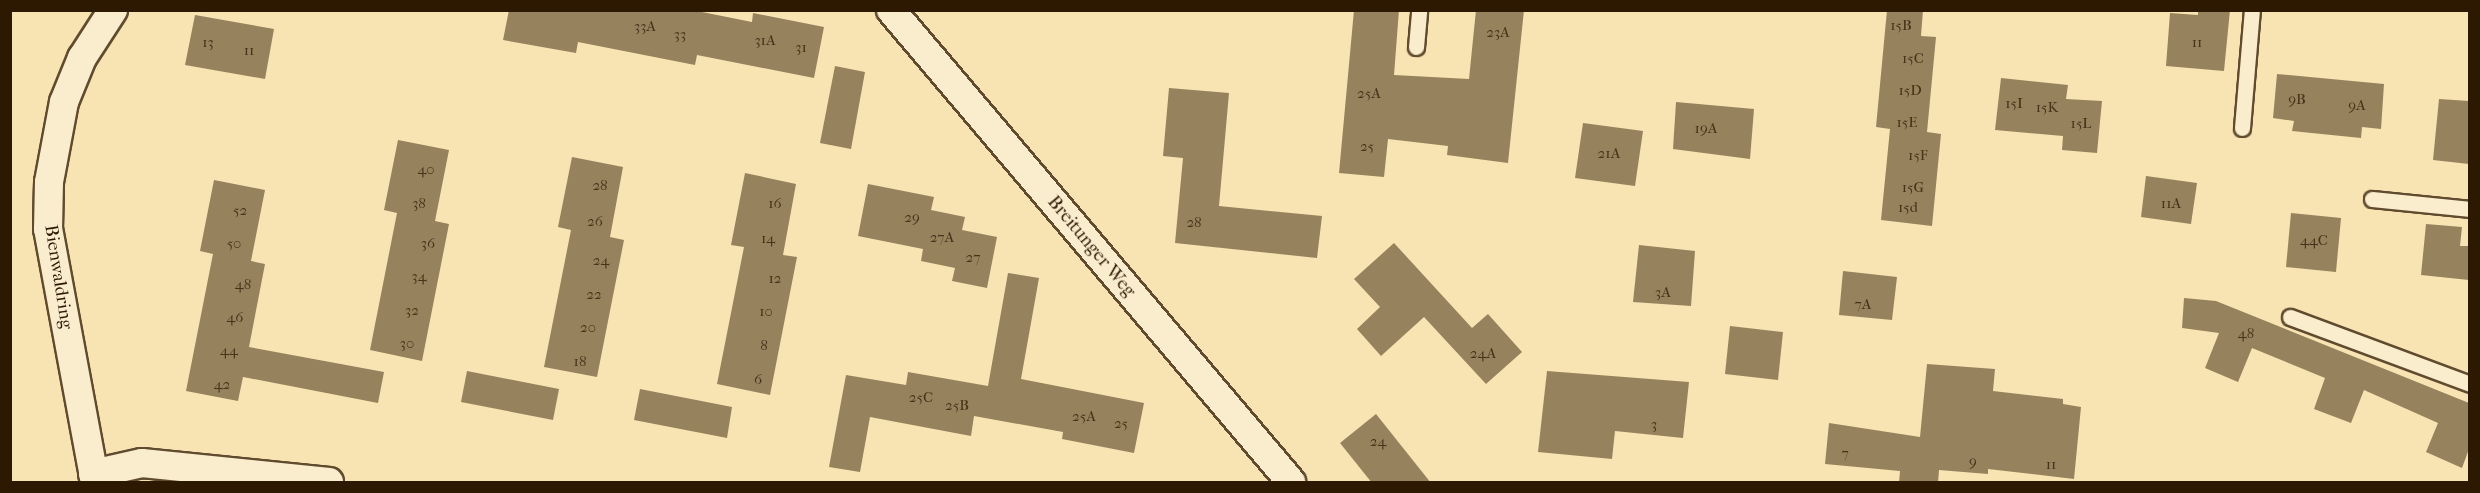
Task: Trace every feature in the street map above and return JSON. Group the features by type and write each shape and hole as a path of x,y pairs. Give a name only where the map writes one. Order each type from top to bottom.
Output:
{"street":[{"name":"Bienwaldring","path":"94,478 48,229 49,182 64,102 82,58 113,10"},
{"name":"Breitunger Weg","path":"891,10 1289,482"},
{"path":"94,478 142,463 329,483"}],"lane":[{"path":"1416,47 1419,10"},
{"path":"2242,128 2252,10"},
{"path":"2372,199 2469,208"},
{"path":"2290,317 2469,384"}],"building":[{"path":"509,10 692,10 752,22 753,13 824,27 814,78 697,55 695,65 578,42 576,53 503,40"},
{"path":"1354,10 1399,10 1394,75 1469,79 1476,10 1524,10 1508,163 1447,155 1448,146 1388,139 1384,177 1339,173"},
{"path":"1887,10 1923,10 1921,36 1936,37 1927,132 1941,134 1932,226 1881,220 1890,129 1876,127"},
{"path":"2198,10 2230,10 2224,71 2166,66 2170,13 2198,15"},
{"path":"195,15 274,29 265,79 185,65"},
{"path":"835,66 865,72 851,149 820,143"},
{"path":"2277,74 2384,84 2381,129 2362,127 2361,138 2292,131 2294,121 2273,118"},
{"path":"2001,78 2068,85 2066,99 2102,101 2097,153 2062,150 2063,136 1995,130"},
{"path":"1169,88 1229,93 1219,206 1322,216 1317,258 1175,243 1183,158 1163,156"},
{"path":"2439,99 2469,101 2469,164 2433,160"},
{"path":"1676,102 1754,109 1750,159 1673,149"},
{"path":"1583,123 1643,131 1635,186 1575,178"},
{"path":"398,140 449,150 435,221 449,224 422,361 370,350 397,213 384,210"},
{"path":"572,157 623,167 610,237 624,240 597,377 544,367 571,230 558,227"},
{"path":"745,173 796,184 783,255 797,257 770,395 717,384 744,247 731,245"},
{"path":"2146,176 2197,183 2191,224 2141,217"},
{"path":"214,180 265,190 251,261 265,264 249,347 384,372 378,403 243,377 238,401 186,391 213,254 200,251"},
{"path":"868,184 934,197 931,210 965,217 962,230 997,237 987,288 952,281 955,268 921,261 923,249 858,236"},
{"path":"2291,213 2341,218 2336,272 2286,267"},
{"path":"2426,224 2462,227 2460,246 2469,246 2469,280 2421,275"},
{"path":"1394,243 1472,328 1488,314 1522,352 1486,384 1424,317 1381,356 1357,329 1380,307 1354,279"},
{"path":"1639,245 1695,251 1691,306 1633,302"},
{"path":"1843,271 1897,277 1892,320 1839,315"},
{"path":"1008,273 1039,278 1021,379 1144,403 1134,453 1062,439 1063,432 974,416 971,436 870,417 860,472 829,467 846,375 906,385 908,372 988,386"},
{"path":"2184,298 2216,301 2469,403 2469,449 2462,468 2426,452 2438,423 2364,390 2351,423 2314,409 2325,378 2252,348 2238,382 2205,368 2219,333 2182,328"},
{"path":"1730,326 1783,332 1778,380 1725,374"},
{"path":"1927,364 1995,369 1993,391 2063,399 2063,404 2081,407 2074,479 1988,469 1988,474 1939,470 1938,483 1899,483 1900,471 1825,464 1829,423 1920,437"},
{"path":"467,371 559,389 553,420 461,402"},
{"path":"1547,371 1689,382 1683,438 1615,431 1612,459 1538,452"},
{"path":"640,389 732,407 727,438 634,420"},
{"path":"1376,414 1431,483 1372,483 1340,443"}]}
